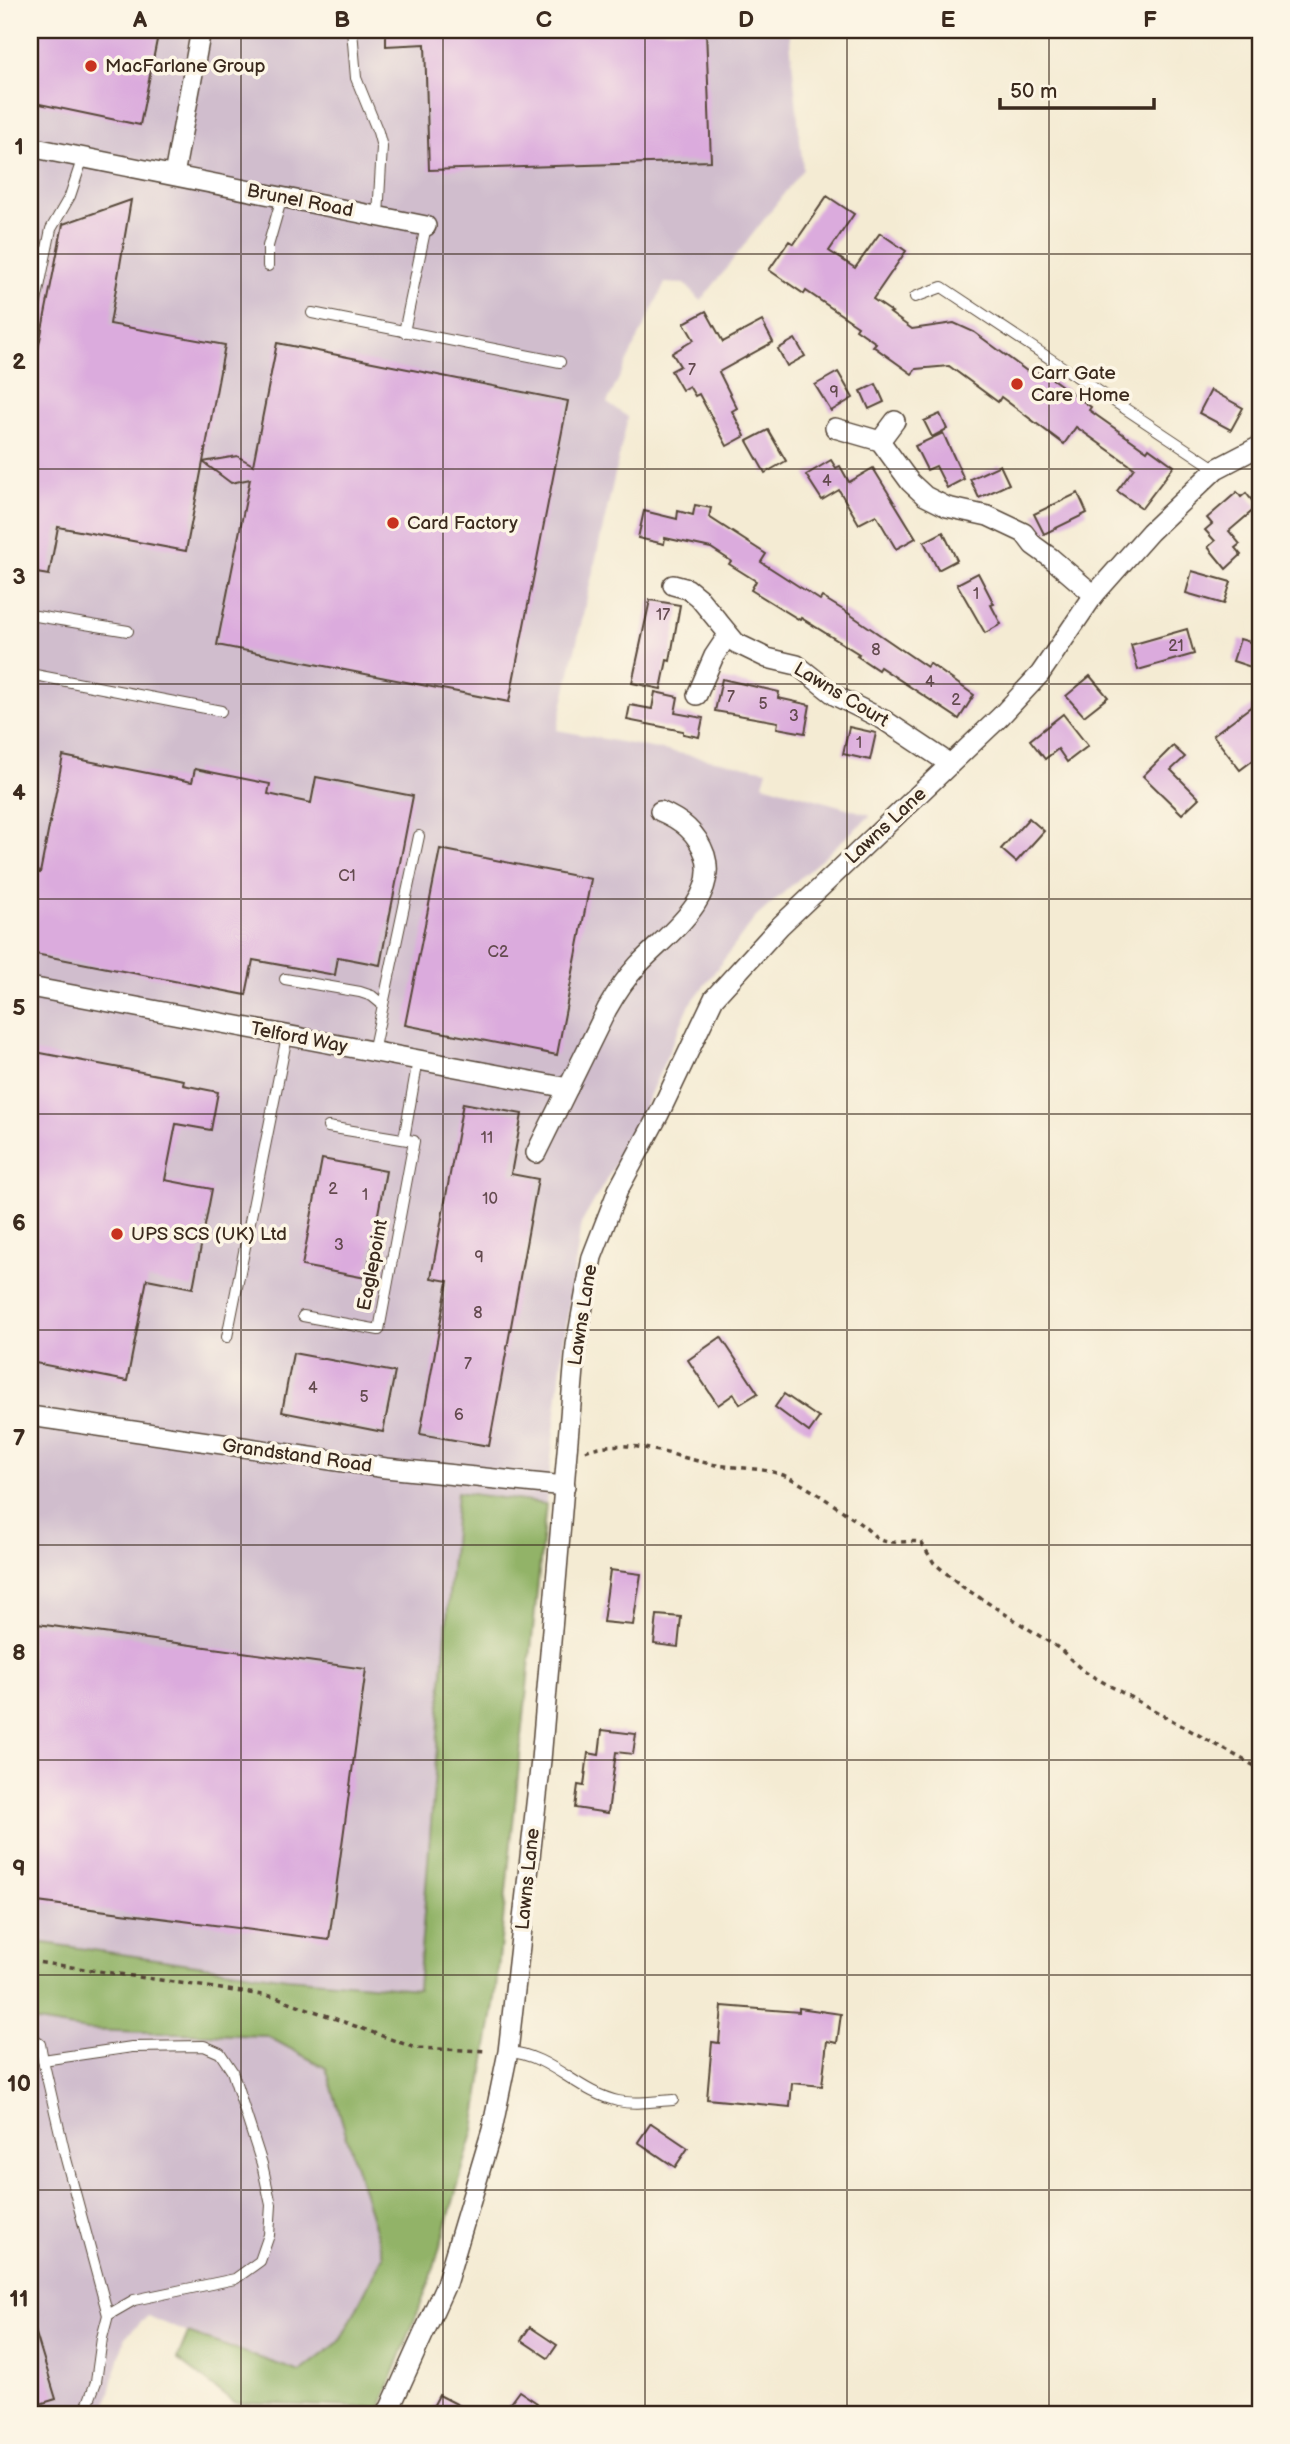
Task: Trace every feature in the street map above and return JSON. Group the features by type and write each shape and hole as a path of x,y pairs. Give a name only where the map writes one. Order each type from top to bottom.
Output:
{"street":[{"path":"174,175 201,30"},
{"name":"Brunel Road","path":"30,147 426,226"},
{"path":"880,441 895,421"},
{"path":"835,428 880,441 910,482 925,496 947,507 988,516 1015,528 1094,595"},
{"name":"Lawns Lane","path":"385,2414 446,2284 492,2130 508,2052 541,1760 576,1345 592,1257 618,1190 659,1114 714,998 780,926 1000,717 1041,674 1094,595 1150,532 1216,469 1260,446"},
{"name":"Lawns Court","path":"673,585 688,589 699,598 728,635 749,652 797,665 836,696 884,720 950,764"},
{"path":"697,695 714,656 728,635"},
{"path":"536,1153 620,987 700,898 706,881 707,862 702,846 679,820 660,811"},
{"name":"Telford Way","path":"30,987 568,1088"},
{"name":"Grandstand Road","path":"30,1416 386,1468 565,1486"}],"lane":[{"path":"352,30 356,78 382,148 378,216"},
{"path":"30,331 51,229 70,196 83,158"},
{"path":"268,266 268,246 282,197"},
{"path":"404,332 426,226"},
{"path":"915,297 942,287 1216,469"},
{"path":"312,313 560,362"},
{"path":"30,615 128,631"},
{"path":"30,674 220,711"},
{"path":"30,780 30,794"},
{"path":"373,1052 419,836"},
{"path":"285,979 360,992 383,1004"},
{"path":"227,1337 287,1035"},
{"name":"Eaglepoint","path":"303,1316 379,1330 414,1141 404,1139 418,1060"},
{"path":"328,1127 404,1139"},
{"path":"30,2038 40,2044 65,2159 108,2315 96,2382 84,2414"},
{"path":"43,2060 132,2047 204,2046 212,2049 219,2053 232,2071 262,2164 271,2205 270,2235 261,2261 235,2279 134,2300 108,2315"},
{"path":"508,2052 522,2052 548,2063 581,2085 616,2101 631,2103 673,2100"}],"path":[{"path":"1247,30 1260,90"},
{"path":"568,1460 589,1449 639,1447 690,1461 766,1469 789,1478 826,1500 880,1540 894,1543 921,1542 934,1563 963,1587 1060,1649 1083,1671 1260,1769"},
{"path":"30,1961 276,1997 415,2048 508,2052"}],"shaded area":[{"path":"30,30 789,30 803,169 701,301 685,284 665,283 607,403 628,417 557,730 767,770 763,784 871,815 755,918 689,1006 633,1133 581,1224 563,1349 546,1504 457,1492 418,1989 326,2068 383,2256 340,2342 300,2372 188,2333 148,2316 125,2337 104,2414 30,2414"}],"green space":[{"path":"457,1492 546,1504 495,1998 474,2130 430,2281 380,2408 234,2403 177,2359 188,2333 300,2372 340,2341 383,2256 326,2068 267,2036 87,2030 30,2021 30,1941 287,1978 418,1989"}],"building":[{"name":"MacFarlane Group","path":"30,30 159,30 140,125 30,102"},
{"path":"386,30 706,30 711,161 429,170 425,44 386,46"},
{"path":"827,196 854,214 829,251 855,268 880,233 906,251 873,299 892,312 890,313 912,329 954,323 974,332 1035,377 1040,370 1091,407 1089,410 1147,451 1149,448 1174,466 1142,508 1117,491 1134,468 1076,427 1064,444 1001,397 998,402 949,366 916,369 912,374 873,346 876,343 856,329 858,326 769,270 789,241 794,244"},
{"path":"131,200 110,324 225,345 186,551 58,527 49,575 30,572 30,390 63,224"},
{"path":"706,311 723,342 762,321 773,342 719,372 737,408 732,411 745,436 727,446 699,394 695,396 689,386 682,390 671,371 680,366 672,353 694,340 684,323"},
{"path":"795,339 805,356 787,366 778,349"},
{"name":"Card Factory","path":"277,343 568,401 509,702 217,645 250,479 231,483 203,462 237,456 253,465"},
{"path":"838,372 853,398 831,411 815,385"},
{"path":"876,384 884,402 869,409 861,391"},
{"path":"1211,390 1243,408 1231,430 1199,413"},
{"path":"940,414 947,429 932,437 924,421"},
{"path":"768,430 786,461 765,473 747,441"},
{"path":"943,433 964,479 947,488 936,466 927,470 915,446"},
{"path":"831,460 836,468 840,466 849,482 873,468 916,538 896,549 876,515 859,524 839,490 822,500 806,475"},
{"path":"1000,465 1009,484 979,498 970,479"},
{"path":"1237,492 1241,497 1246,493 1257,507 1229,531 1240,544 1235,548 1241,555 1226,569 1208,547 1215,541 1205,530 1212,524 1207,518"},
{"path":"1078,493 1087,513 1044,534 1034,514"},
{"path":"695,505 711,508 709,517 766,554 761,562 820,600 822,597 848,613 927,667 929,663 974,695 959,719 880,667 878,670 857,656 859,654 801,618 800,620 751,590 756,581 729,564 731,561 711,548 665,538 664,544 638,538 644,511 677,519 678,511 693,515"},
{"path":"943,532 957,560 938,570 924,542"},
{"path":"1192,571 1231,582 1224,604 1186,593"},
{"path":"978,573 1001,624 985,633 957,584"},
{"path":"650,600 680,605 670,661 667,660 661,689 632,683"},
{"path":"1187,629 1194,654 1138,670 1131,645"},
{"path":"1240,639 1260,645 1257,669 1233,661"},
{"path":"1090,676 1108,697 1084,716 1066,696"},
{"path":"722,679 779,692 778,698 810,705 805,733 777,728 778,722 715,711"},
{"path":"655,692 678,697 675,713 703,718 699,737 683,734 683,731 627,720 630,705 652,709"},
{"path":"1260,700 1260,755 1240,770 1213,735"},
{"path":"1063,714 1088,746 1067,762 1058,749 1045,759 1030,740"},
{"path":"849,727 876,733 870,760 843,754"},
{"path":"1173,746 1185,757 1171,770 1199,798 1182,814 1143,776"},
{"path":"63,756 192,782 195,769 270,784 268,794 311,803 316,777 413,796 380,965 338,957 335,975 253,960 246,995 30,953 30,871 40,873"},
{"path":"1029,818 1044,831 1016,862 1001,849"},
{"path":"440,849 591,879 557,1055 405,1025"},
{"name":"UPS SCS (UK) Ltd","path":"30,1051 184,1080 183,1085 218,1092 211,1130 176,1124 165,1180 212,1189 193,1288 147,1279 127,1381 30,1362"},
{"path":"463,1103 522,1114 511,1174 538,1179 489,1446 420,1434 448,1281 431,1278"},
{"path":"322,1159 386,1171 366,1278 302,1266"},
{"path":"721,1337 758,1393 740,1404 734,1394 718,1405 688,1360"},
{"path":"293,1353 395,1372 383,1432 282,1412"},
{"path":"784,1394 819,1418 809,1432 775,1407"},
{"path":"610,1570 641,1574 633,1625 603,1622"},
{"path":"657,1615 681,1617 678,1647 654,1644"},
{"path":"30,1623 366,1669 329,1940 30,1901"},
{"path":"602,1730 636,1734 633,1754 616,1752 608,1813 575,1808 578,1785 584,1786 588,1753 599,1755"},
{"path":"722,2006 799,2012 799,2008 841,2014 837,2043 827,2041 822,2086 792,2083 790,2107 707,2099 712,2042 719,2043"},
{"path":"651,2123 688,2148 675,2167 638,2142"},
{"path":"30,2327 34,2327 56,2399 30,2407"},
{"path":"530,2327 557,2345 548,2358 521,2340"},
{"path":"519,2391 537,2403 529,2414 502,2414"},
{"path":"439,2395 476,2414 429,2414"}],"place":[{"name":"MacFarlane Group","path":"91,66"},
{"name":"Carr Gate Care Home","path":"1017,384"},
{"name":"Card Factory","path":"393,523"},
{"name":"UPS SCS (UK) Ltd","path":"117,1234"}]}
